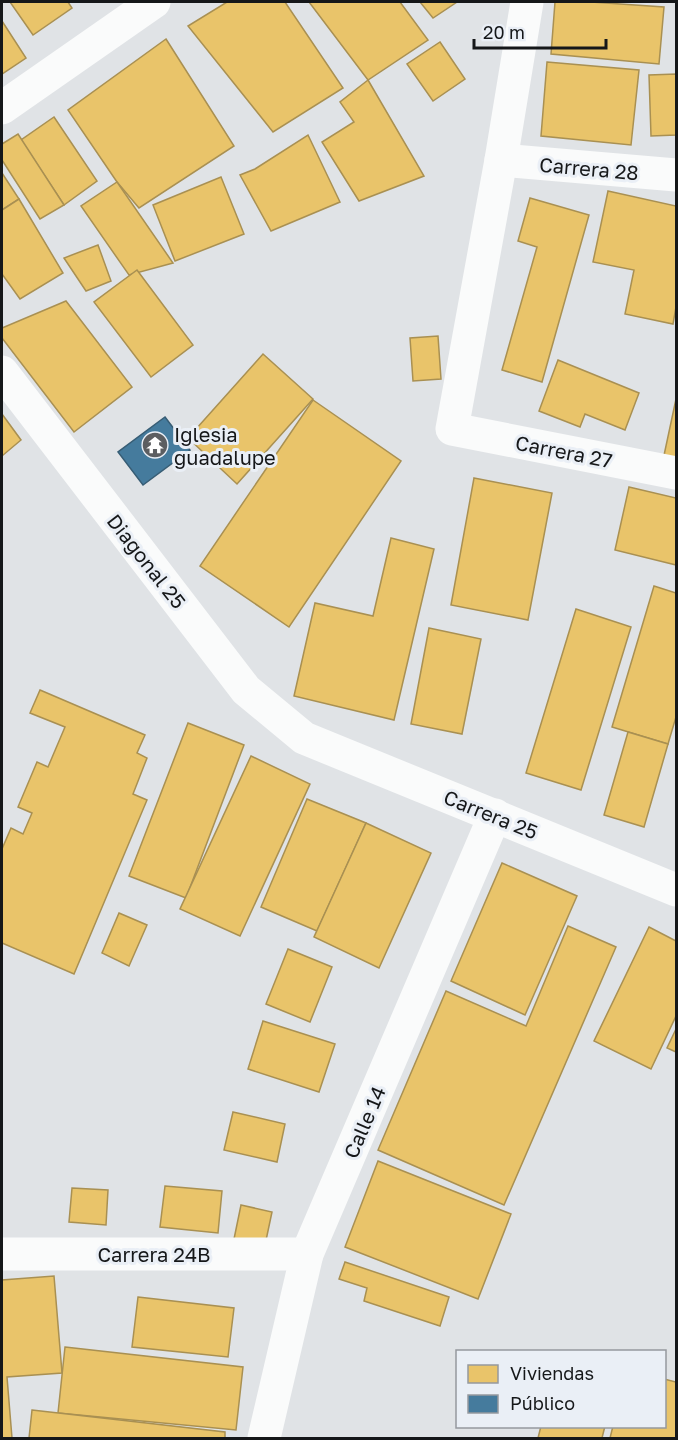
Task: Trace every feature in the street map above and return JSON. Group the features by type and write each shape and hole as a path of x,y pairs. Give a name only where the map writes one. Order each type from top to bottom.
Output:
{"street":[{"path":"2,108 154,2"},
{"path":"501,160 527,2"},
{"name":"Carrera 28","path":"501,160 676,175"},
{"name":"Carrera 27","path":"501,160 452,429 676,474"},
{"name":"Diagonal 25","path":"2,372 246,690 304,738"},
{"name":"Carrera 25","path":"304,738 676,890"},
{"name":"Calle 14","path":"264,1438 307,1254 495,815"},
{"name":"Carrera 24B","path":"2,1254 307,1254"}],"building: Viviendas":[{"path":"10,2 68,2 72,8 33,35"},
{"path":"227,2 285,2 343,88 273,132 188,26"},
{"path":"309,2 400,2 428,40 368,80"},
{"path":"420,2 457,2 433,18"},
{"path":"555,2 664,7 659,64 551,54"},
{"path":"2,21 26,58 2,74"},
{"path":"166,39 234,146 139,208 117,182 68,110"},
{"path":"440,42 465,79 433,101 407,64"},
{"path":"547,62 639,70 631,145 541,136"},
{"path":"676,74 676,135 651,136 649,75"},
{"path":"368,80 424,176 359,201 322,142 354,122 340,102"},
{"path":"54,117 97,181 64,205 21,140"},
{"path":"18,134 64,205 40,219 2,160 2,144"},
{"path":"308,135 340,202 271,231 240,175 255,169"},
{"path":"2,173 19,199 2,210"},
{"path":"221,177 244,234 175,261 153,205"},
{"path":"117,182 173,263 129,275 81,206"},
{"path":"608,191 676,206 676,307 673,324 625,314 634,270 593,262"},
{"path":"530,198 589,215 542,382 502,370 537,247 518,241"},
{"path":"19,199 63,273 20,299 2,274 2,210"},
{"path":"98,245 111,281 86,291 64,258"},
{"path":"137,270 193,345 151,377 94,302"},
{"path":"66,301 132,387 74,432 2,338 2,328"},
{"path":"438,336 441,379 413,381 410,338"},
{"path":"263,354 313,399 237,484 188,438"},
{"path":"558,360 639,393 625,430 585,414 580,427 539,411"},
{"path":"676,399 676,463 663,460"},
{"path":"313,400 401,461 289,627 200,566"},
{"path":"2,414 21,440 2,456"},
{"path":"474,478 552,493 528,620 451,605"},
{"path":"629,487 676,498 676,565 615,550"},
{"path":"391,538 434,549 394,720 294,696 315,603 373,616"},
{"path":"654,586 676,593 676,717 668,744 612,727"},
{"path":"576,609 631,627 581,790 526,773"},
{"path":"429,628 481,639 462,734 411,724"},
{"path":"40,690 145,735 137,753 147,758 133,794 147,800 74,974 2,943 2,849 11,828 23,834 32,813 18,807 37,762 48,767 65,727 30,713"},
{"path":"188,723 244,745 186,898 129,876"},
{"path":"628,732 668,744 644,827 604,815"},
{"path":"251,756 310,784 240,936 180,909"},
{"path":"307,799 366,823 317,931 261,907"},
{"path":"366,823 431,853 379,968 314,937"},
{"path":"502,863 577,896 525,1015 451,981"},
{"path":"119,913 147,925 129,966 102,953"},
{"path":"568,926 616,947 504,1205 378,1150 446,991 526,1026"},
{"path":"649,927 676,941 676,1016 651,1069 594,1041"},
{"path":"288,949 332,967 310,1022 266,1004"},
{"path":"263,1021 335,1044 319,1092 248,1069"},
{"path":"676,1029 676,1052 667,1048"},
{"path":"233,1112 285,1124 277,1162 224,1150"},
{"path":"378,1161 511,1214 478,1299 345,1247"},
{"path":"165,1186 222,1191 218,1233 160,1227"},
{"path":"72,1188 108,1190 106,1225 69,1222"},
{"path":"241,1205 272,1212 265,1245 234,1239"},
{"path":"345,1262 449,1297 440,1326 364,1301 367,1288 339,1279"},
{"path":"54,1276 62,1373 7,1377 12,1438 2,1438 2,1280"},
{"path":"138,1297 234,1308 228,1357 132,1347"},
{"path":"65,1347 243,1367 236,1430 58,1413"},
{"path":"666,1380 676,1382 676,1438 610,1438 612,1428 666,1428"},
{"path":"32,1410 225,1432 225,1438 29,1438"},
{"path":"540,1428 604,1428 602,1438 538,1438"}],"building: Público":[{"path":"165,417 190,450 143,485 118,452"}],"place":[{"name":"Iglesia guadalupe","path":"155,445"}]}
